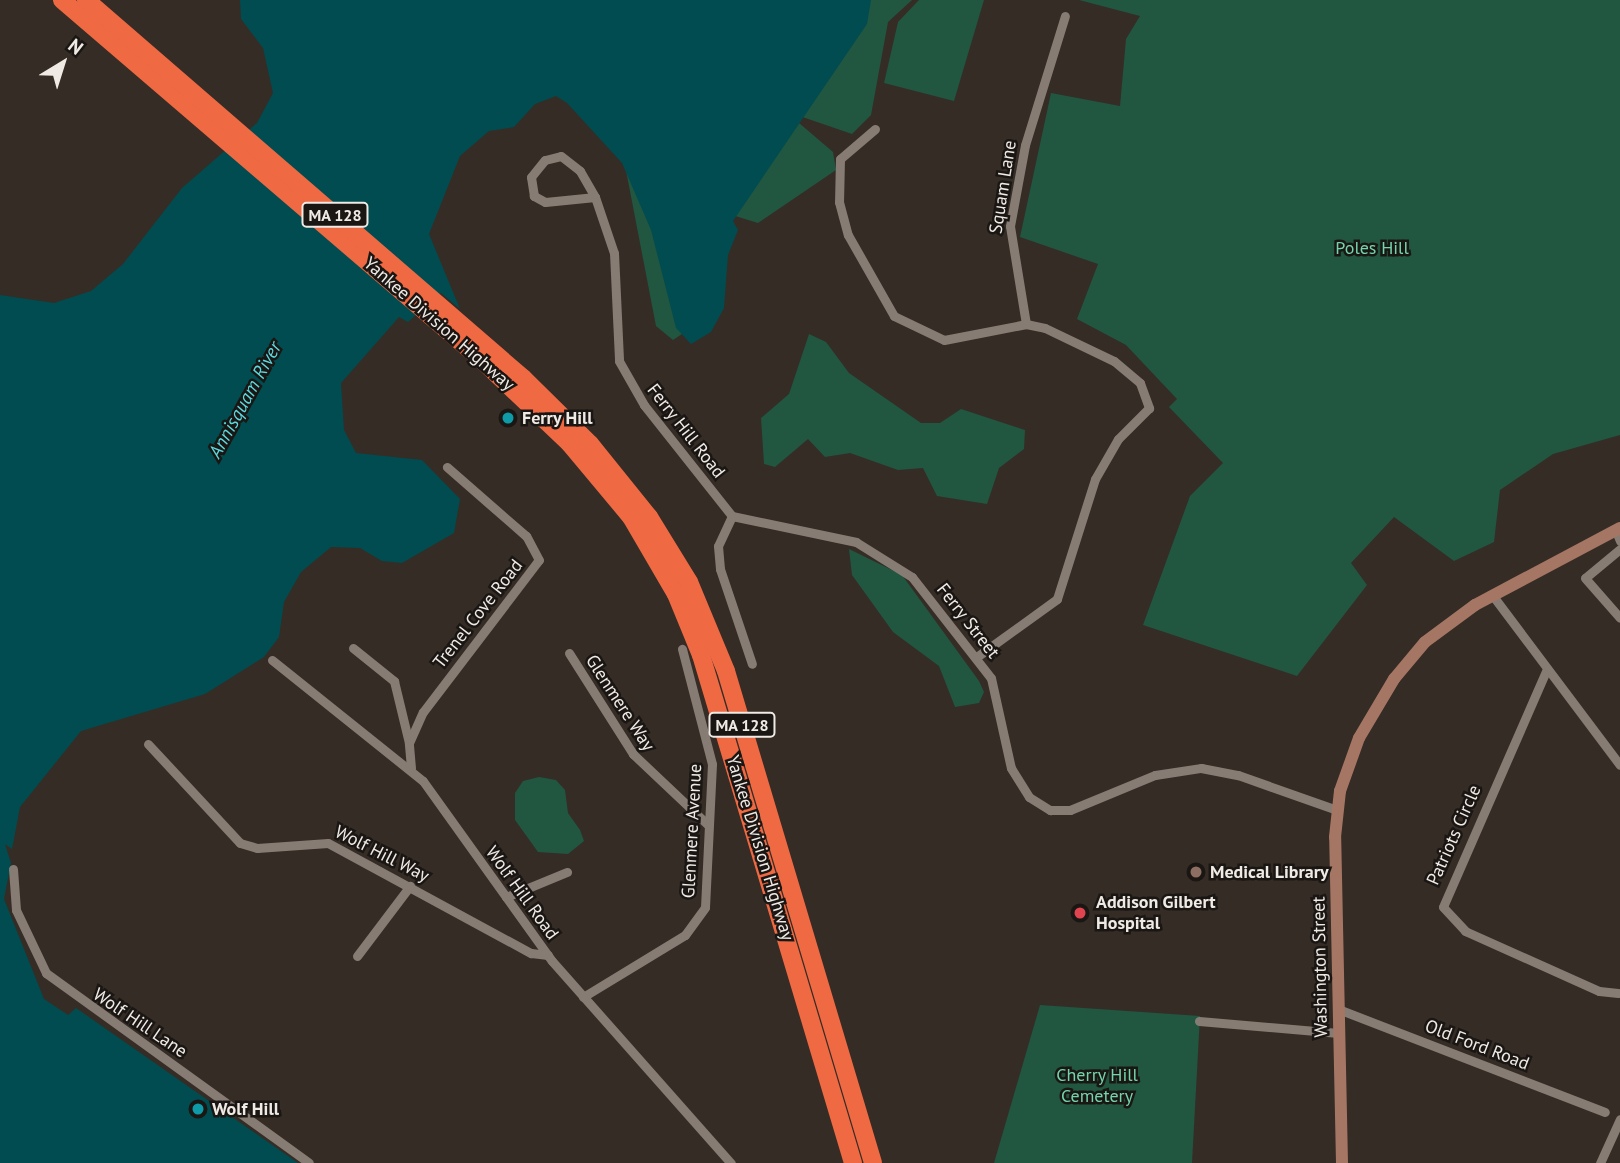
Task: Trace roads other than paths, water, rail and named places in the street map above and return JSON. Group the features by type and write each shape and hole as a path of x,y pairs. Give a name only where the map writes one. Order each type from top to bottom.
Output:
{"highway":[{"name":"Yankee Division Highway","path":"62,0 172,85 489,356 626,485 705,617 873,1163"},
{"name":"Yankee Division Highway","path":"86,0 172,85"},
{"name":"Yankee Division Highway","path":"489,356 596,473 643,534 677,594 713,691 853,1163"}],"main road":[{"name":"Washington Street","path":"1342,1163 1338,1033 1337,810 1359,738 1394,679 1425,642 1493,596 1618,531"}],"street":[{"name":"Squam Lane","path":"1026,324 1010,226 1022,155 1065,16"},
{"path":"876,129 836,166 844,224 882,302 904,324 937,339 1026,324 1107,356 1140,383 1149,408 1118,439 1095,479 1057,599 978,656"},
{"name":"Ferry Hill Road","path":"595,197 545,202 534,196 531,177 545,159 561,156 580,171 595,197 614,253 623,370 732,516"},
{"name":"Trenel Cove Road","path":"409,743 429,702 539,560 526,536 447,467"},
{"path":"732,516 718,546 720,569 752,664"},
{"name":"Ferry Street","path":"732,516 867,546 912,577 978,656 1003,709 1019,786 1050,810 1079,808 1154,775 1201,768 1238,775 1337,810"},
{"path":"1620,549 1585,578 1620,618"},
{"path":"1493,596 1546,671 1620,765"},
{"path":"353,648 394,681 409,743 411,768"},
{"name":"Glenmere Avenue","path":"583,997 666,948 698,921 708,893 711,752 682,649"},
{"name":"Glenmere Way","path":"569,653 634,754 708,825"},
{"name":"Wolf Hill Road","path":"272,660 411,768 548,955 731,1163"},
{"name":"Patriots Circle","path":"1546,671 1443,907 1458,928 1599,991 1619,994"},
{"name":"Wolf Hill Way","path":"148,744 240,843 257,848 322,841 531,953 548,955"},
{"name":"Wolf Hill Lane","path":"13,869 16,910 46,973 309,1163"},
{"path":"506,897 566,872"},
{"path":"358,956 410,886"},
{"name":"Old Ford Road","path":"1338,1009 1605,1112"},
{"path":"1199,1021 1338,1033"},
{"path":"1600,1163 1620,1119"}],"water":[{"name":"Annisquam River","path":"240,0 871,0 867,24 733,221 738,230 728,255 724,308 711,332 691,344 676,328 651,230 622,163 567,103 556,96 535,104 514,127 489,131 460,156 429,234 460,309 441,293 408,322 399,317 341,383 344,430 356,453 422,460 460,499 454,533 402,563 382,561 360,548 331,547 301,572 284,602 279,637 264,657 205,694 81,731 20,807 12,849 5,844 11,863 4,899 44,999 68,1015 76,1008 298,1163 0,1163 0,295 54,303 91,291 123,264 182,188 257,123 273,93 263,48 241,19"}],"place":[{"name":"Ferry Hill","path":"508,418"},
{"name":"Medical Library","path":"1196,872"},
{"name":"Addison Gilbert Hospital","path":"1080,913"},
{"name":"Wolf Hill","path":"198,1109"}],"park label":[{"name":"Poles Hill","path":"1372,248"},
{"name":"Cherry Hill Cemetery","path":"1097,1086"}]}
